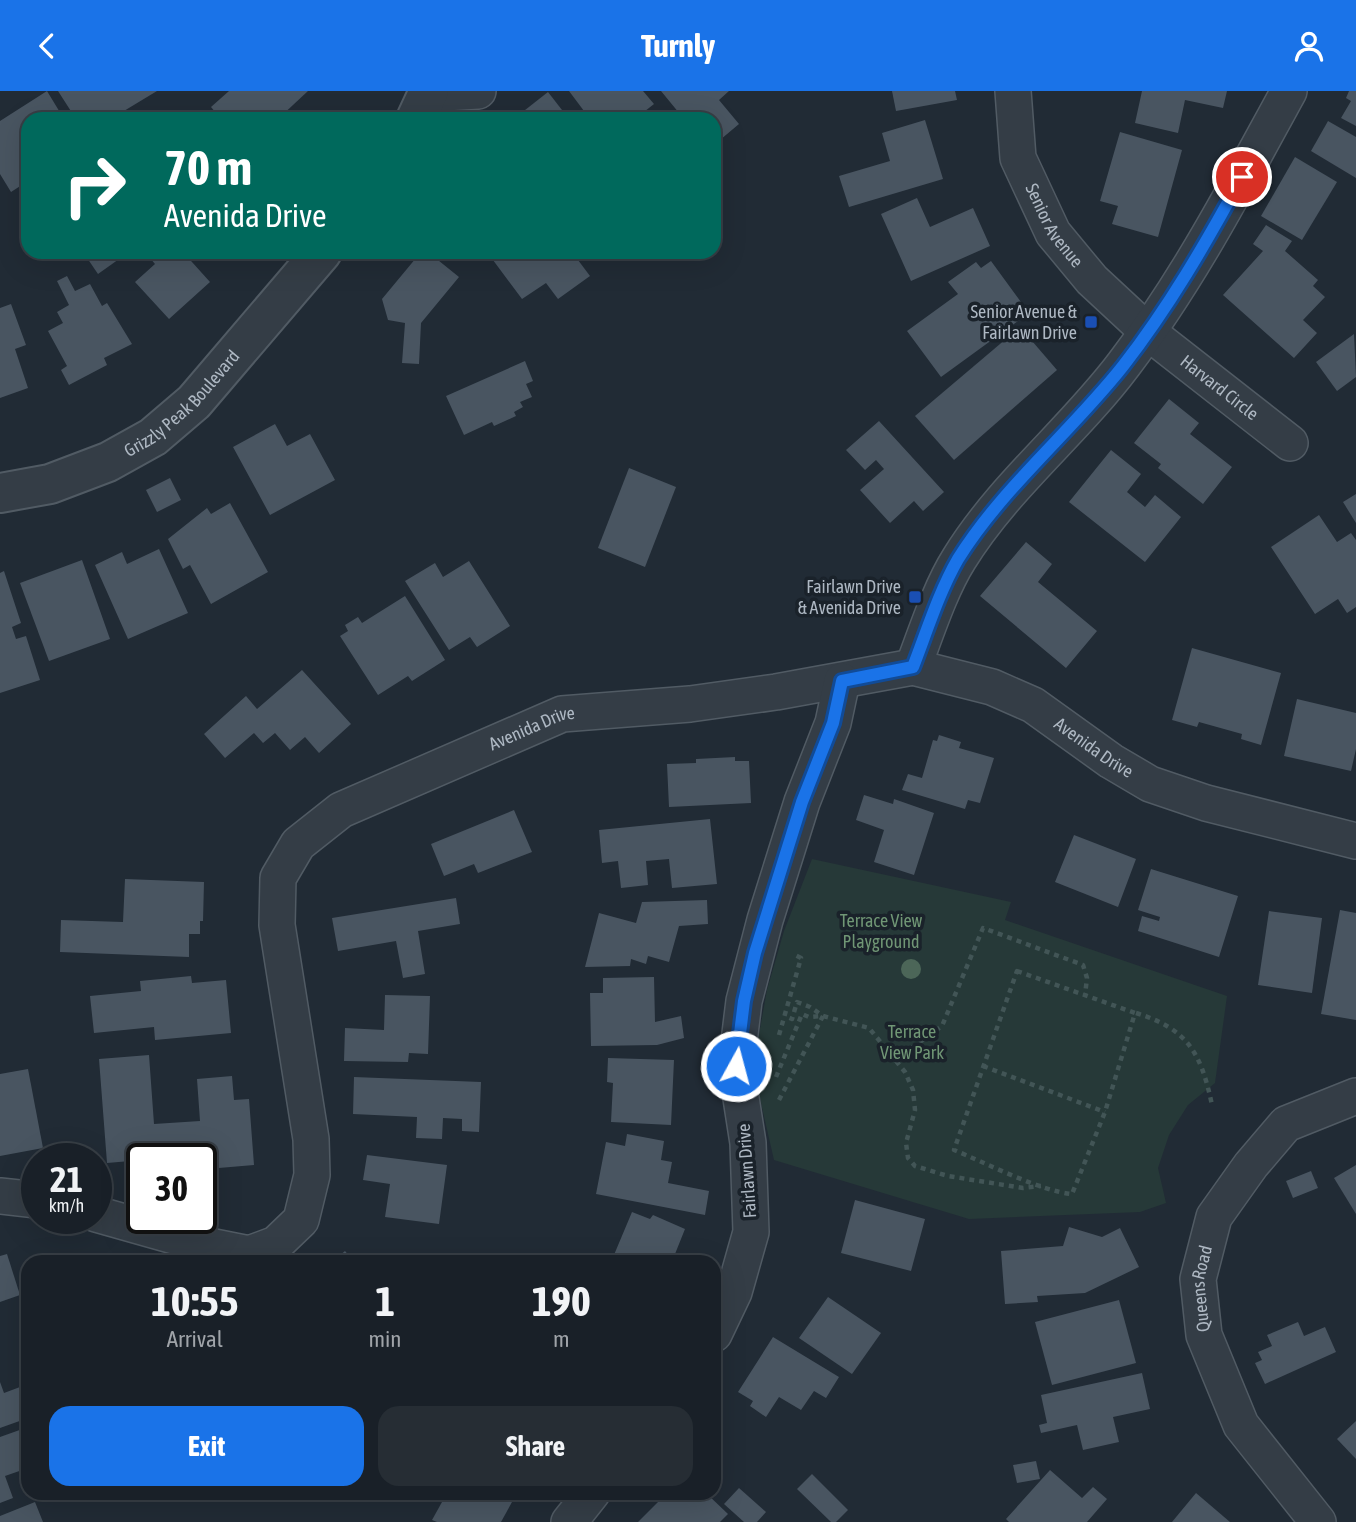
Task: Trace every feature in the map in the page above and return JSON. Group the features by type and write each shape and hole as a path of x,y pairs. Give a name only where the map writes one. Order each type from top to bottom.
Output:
{"street":[{"path":"424,101 478,91"},
{"name":"Senior Avenue","path":"1013,91 1018,158 1053,233 1092,280 1148,332"},
{"path":"913,667 958,560 1027,472 1088,408 1148,332 1194,264 1289,91"},
{"name":"Grizzly Peak Boulevard","path":"0,493 50,484 108,462 153,437 194,402 316,259"},
{"name":"Harvard Circle","path":"1148,332 1290,443"},
{"name":"Avenida Drive","path":"112,1219 209,1246 249,1254 276,1244 301,1220 312,1175 311,1139 277,925 278,878 298,843 341,810 562,714 690,704 842,681 913,667 992,687 1033,705 1111,761 1150,784 1206,803 1356,841"},
{"name":"Fairlawn Drive","path":"721,1319 734,1292 751,1232 748,1143 736,1066 744,1001 765,920 802,802 833,723 842,681"},
{"name":"Queens Road","path":"1318,1522 1241,1425 1204,1335 1198,1279 1214,1217 1251,1165 1286,1124 1356,1096"},
{"path":"0,1196 21,1198"},
{"path":"569,1522 586,1500"}],"path":[{"path":"895,1060 942,1026 983,928 1083,965 1087,978 1085,995"},
{"path":"778,1039 802,958 792,954 788,965"},
{"path":"1135,1013 1105,1112 1072,1194 1041,1186 954,1150 1017,971 1160,1021 1184,1039 1204,1069 1212,1105"},
{"path":"785,1016 792,1019 797,1002 823,1016"},
{"path":"768,1074 776,1077 802,1014 809,1017 823,1016 869,1028 905,1072 913,1090 915,1110 906,1143 908,1158 915,1165 948,1176 1023,1188 1041,1186"},
{"path":"748,1143 766,1125 823,1016"},
{"path":"983,1066 1105,1112"}],"green space":[{"name":"Terrace View Park","path":"812,859 1011,902 1005,920 1227,996 1215,1083 1188,1105 1169,1135 1158,1168 1166,1203 1140,1212 969,1219 774,1160 753,1068 767,990 784,931"}],"building":[{"path":"47,91 60,112 21,112 21,186 11,192 0,174 0,121"},
{"path":"58,91 157,91 122,112 72,112"},
{"path":"229,91 308,91 286,112 215,112 211,107"},
{"path":"569,91 643,91 654,104 644,112 585,112"},
{"path":"661,91 729,91 719,100 739,124 721,139 721,112 678,112"},
{"path":"892,91 955,91 957,100 896,111"},
{"path":"1142,91 1227,91 1223,108 1185,100 1178,133 1135,123"},
{"path":"1349,91 1356,91 1356,126 1341,118 1351,101 1346,98"},
{"path":"548,92 564,112 523,112"},
{"path":"925,120 943,179 849,207 839,176 890,161 882,133"},
{"path":"1328,121 1356,137 1356,178 1311,151"},
{"path":"1120,132 1182,150 1158,237 1112,224 1118,206 1100,201"},
{"path":"1295,157 1337,182 1302,240 1261,216"},
{"path":"917,198 930,227 973,208 990,246 911,281 881,214"},
{"path":"1266,225 1292,241 1285,251 1318,280 1313,286 1325,297 1303,320 1317,333 1294,358 1223,295 1263,251 1253,244"},
{"path":"88,259 119,259 98,274"},
{"path":"151,259 189,259 210,282 169,319 135,282 155,264"},
{"path":"415,259 437,259 459,277 421,323 419,364 402,363 405,323 388,320 382,299"},
{"path":"492,259 577,259 590,276 558,299 546,283 522,299"},
{"path":"991,261 1029,313 941,377 907,331 958,294 948,282 976,262 981,268"},
{"path":"67,276 75,291 90,284 102,306 107,303 132,344 104,358 107,365 69,385 61,370 67,366 48,331 63,323 57,312 69,305 57,281"},
{"path":"11,304 26,345 15,349 28,388 0,398 0,308"},
{"path":"1020,327 1057,370 954,460 915,416"},
{"path":"1354,334 1356,377 1337,391 1316,362"},
{"path":"525,361 533,381 526,384 532,397 520,402 523,407 514,412 516,416 494,426 492,422 464,435 446,396"},
{"path":"1169,399 1199,423 1190,434 1232,467 1203,504 1158,468 1161,464 1134,443"},
{"path":"879,421 944,492 923,511 914,501 890,523 860,490 884,469 876,460 865,470 846,450"},
{"path":"275,424 287,446 310,434 335,480 270,515 233,447"},
{"path":"1111,450 1141,474 1127,492 1145,507 1155,495 1181,517 1145,562 1069,502"},
{"path":"629,468 676,487 645,567 598,548"},
{"path":"170,478 181,500 157,512 146,490"},
{"path":"1356,494 1356,523 1343,502"},
{"path":"230,503 268,572 211,604 190,565 183,569 168,539 207,508 211,514"},
{"path":"1319,515 1337,542 1351,533 1356,540 1356,607 1347,613 1338,599 1315,614 1271,547"},
{"path":"1026,542 1052,564 1038,582 1097,631 1066,668 980,596"},
{"path":"159,549 188,613 128,639 95,565 122,552 127,564"},
{"path":"82,560 110,639 49,661 20,583"},
{"path":"469,561 510,626 477,647 470,637 449,650 405,581 435,563 443,577"},
{"path":"4,571 21,623 12,627 16,639 26,636 40,680 0,693 0,573"},
{"path":"405,596 445,660 412,681 408,676 378,695 340,636 348,631 345,625 358,617 362,623"},
{"path":"1192,648 1281,673 1261,745 1241,739 1242,734 1199,722 1197,727 1172,720"},
{"path":"302,670 351,724 319,753 305,737 290,750 275,733 263,743 254,733 225,758 204,734 246,696 257,709"},
{"path":"1297,699 1356,713 1356,749 1351,771 1284,756"},
{"path":"939,735 961,742 959,748 994,758 980,803 968,800 965,809 902,790 908,774 922,778 933,740 937,741"},
{"path":"735,757 735,761 749,761 751,803 669,807 667,764"},
{"path":"864,795 893,804 894,799 934,813 914,875 874,862 884,830 856,820"},
{"path":"514,810 532,852 478,873 474,864 444,876 431,844"},
{"path":"710,819 717,884 672,888 669,859 646,861 648,885 621,888 618,861 602,863 599,830"},
{"path":"1074,835 1136,859 1118,907 1055,882"},
{"path":"1151,869 1238,896 1219,957 1138,931 1142,916 1159,921 1160,917 1138,910"},
{"path":"125,879 204,882 203,921 200,921 200,934 189,934 189,957 60,952 61,920 123,922"},
{"path":"456,898 460,924 418,931 425,974 403,978 396,941 338,951 332,918"},
{"path":"707,900 708,924 679,926 669,962 648,956 646,964 631,959 630,966 585,967 599,913 636,923 642,902"},
{"path":"1340,910 1356,913 1356,1020 1321,1014"},
{"path":"1269,911 1322,918 1312,993 1258,985"},
{"path":"191,976 192,983 226,980 231,1033 155,1040 154,1027 94,1033 90,996 141,991 140,981"},
{"path":"654,977 655,1022 681,1016 684,1038 657,1045 591,1046 590,993 603,993 603,978"},
{"path":"385,995 430,996 428,1054 409,1053 408,1062 344,1061 345,1028 384,1030"},
{"path":"149,1055 154,1124 200,1121 197,1079 232,1076 234,1100 249,1099 254,1165 217,1168 217,1143 126,1143 126,1161 112,1163 112,1143 105,1143 99,1059"},
{"path":"608,1058 674,1060 671,1125 611,1122 613,1083 607,1082"},
{"path":"28,1069 42,1143 21,1143 21,1152 0,1156 0,1074"},
{"path":"354,1077 481,1082 479,1132 462,1131 462,1119 443,1118 442,1139 416,1138 417,1117 353,1114"},
{"path":"627,1134 664,1141 661,1160 672,1162 668,1183 709,1191 705,1215 596,1194 606,1142 625,1146"},
{"path":"367,1155 447,1165 439,1224 385,1217 390,1184 363,1180"},
{"path":"1356,1165 1356,1214 1334,1178"},
{"path":"1311,1171 1318,1188 1293,1198 1286,1181"},
{"path":"855,1200 925,1219 911,1271 841,1253"},
{"path":"632,1212 650,1219 653,1215 685,1229 675,1255 614,1255"},
{"path":"1069,1227 1102,1237 1120,1228 1139,1267 1085,1293 1037,1296 1038,1302 1005,1304 1001,1251 1063,1246"},
{"path":"7,1254 20,1295 0,1302 0,1256"},
{"path":"828,1297 881,1333 852,1374 799,1338"},
{"path":"1119,1300 1136,1363 1052,1385 1035,1322"},
{"path":"1298,1322 1304,1336 1325,1327 1336,1352 1265,1384 1255,1363 1262,1360 1258,1352 1272,1346 1267,1335"},
{"path":"773,1337 839,1377 826,1398 814,1391 801,1410 779,1397 766,1417 750,1406 753,1401 738,1392"},
{"path":"1142,1373 1150,1409 1113,1417 1119,1442 1083,1450 1077,1425 1041,1433 1039,1425 1047,1423 1041,1395"},
{"path":"0,1382 4,1393 21,1387 21,1420 0,1428"},
{"path":"1356,1421 1356,1459 1337,1439"},
{"path":"21,1430 21,1470 5,1476 13,1498 0,1503 0,1437"},
{"path":"1036,1461 1040,1479 1017,1483 1013,1465"},
{"path":"1050,1470 1082,1498 1093,1487 1107,1499 1087,1522 1009,1522 1006,1519"},
{"path":"812,1474 848,1510 836,1522 831,1522 797,1489"},
{"path":"739,1488 766,1512 757,1522 744,1522 724,1504"},
{"path":"1196,1493 1230,1522 1172,1522"},
{"path":"443,1500 513,1500 501,1522 432,1520"},
{"path":"660,1500 713,1500 728,1514 720,1522 638,1522"},
{"path":"35,1502 43,1522 0,1522 0,1516"}],"place":[{"name":"Senior Avenue & Fairlawn Drive","path":"1091,322"},
{"name":"Fairlawn Drive & Avenida Drive","path":"915,597"}],"route":[{"path":"736,1066 744,1001 755,953 802,802 833,723 842,681 913,667 958,560 1027,472 1088,408 1124,365 1194,264 1242,177"}],"park label":[{"name":"Terrace View Playground","path":"881,932"}]}
